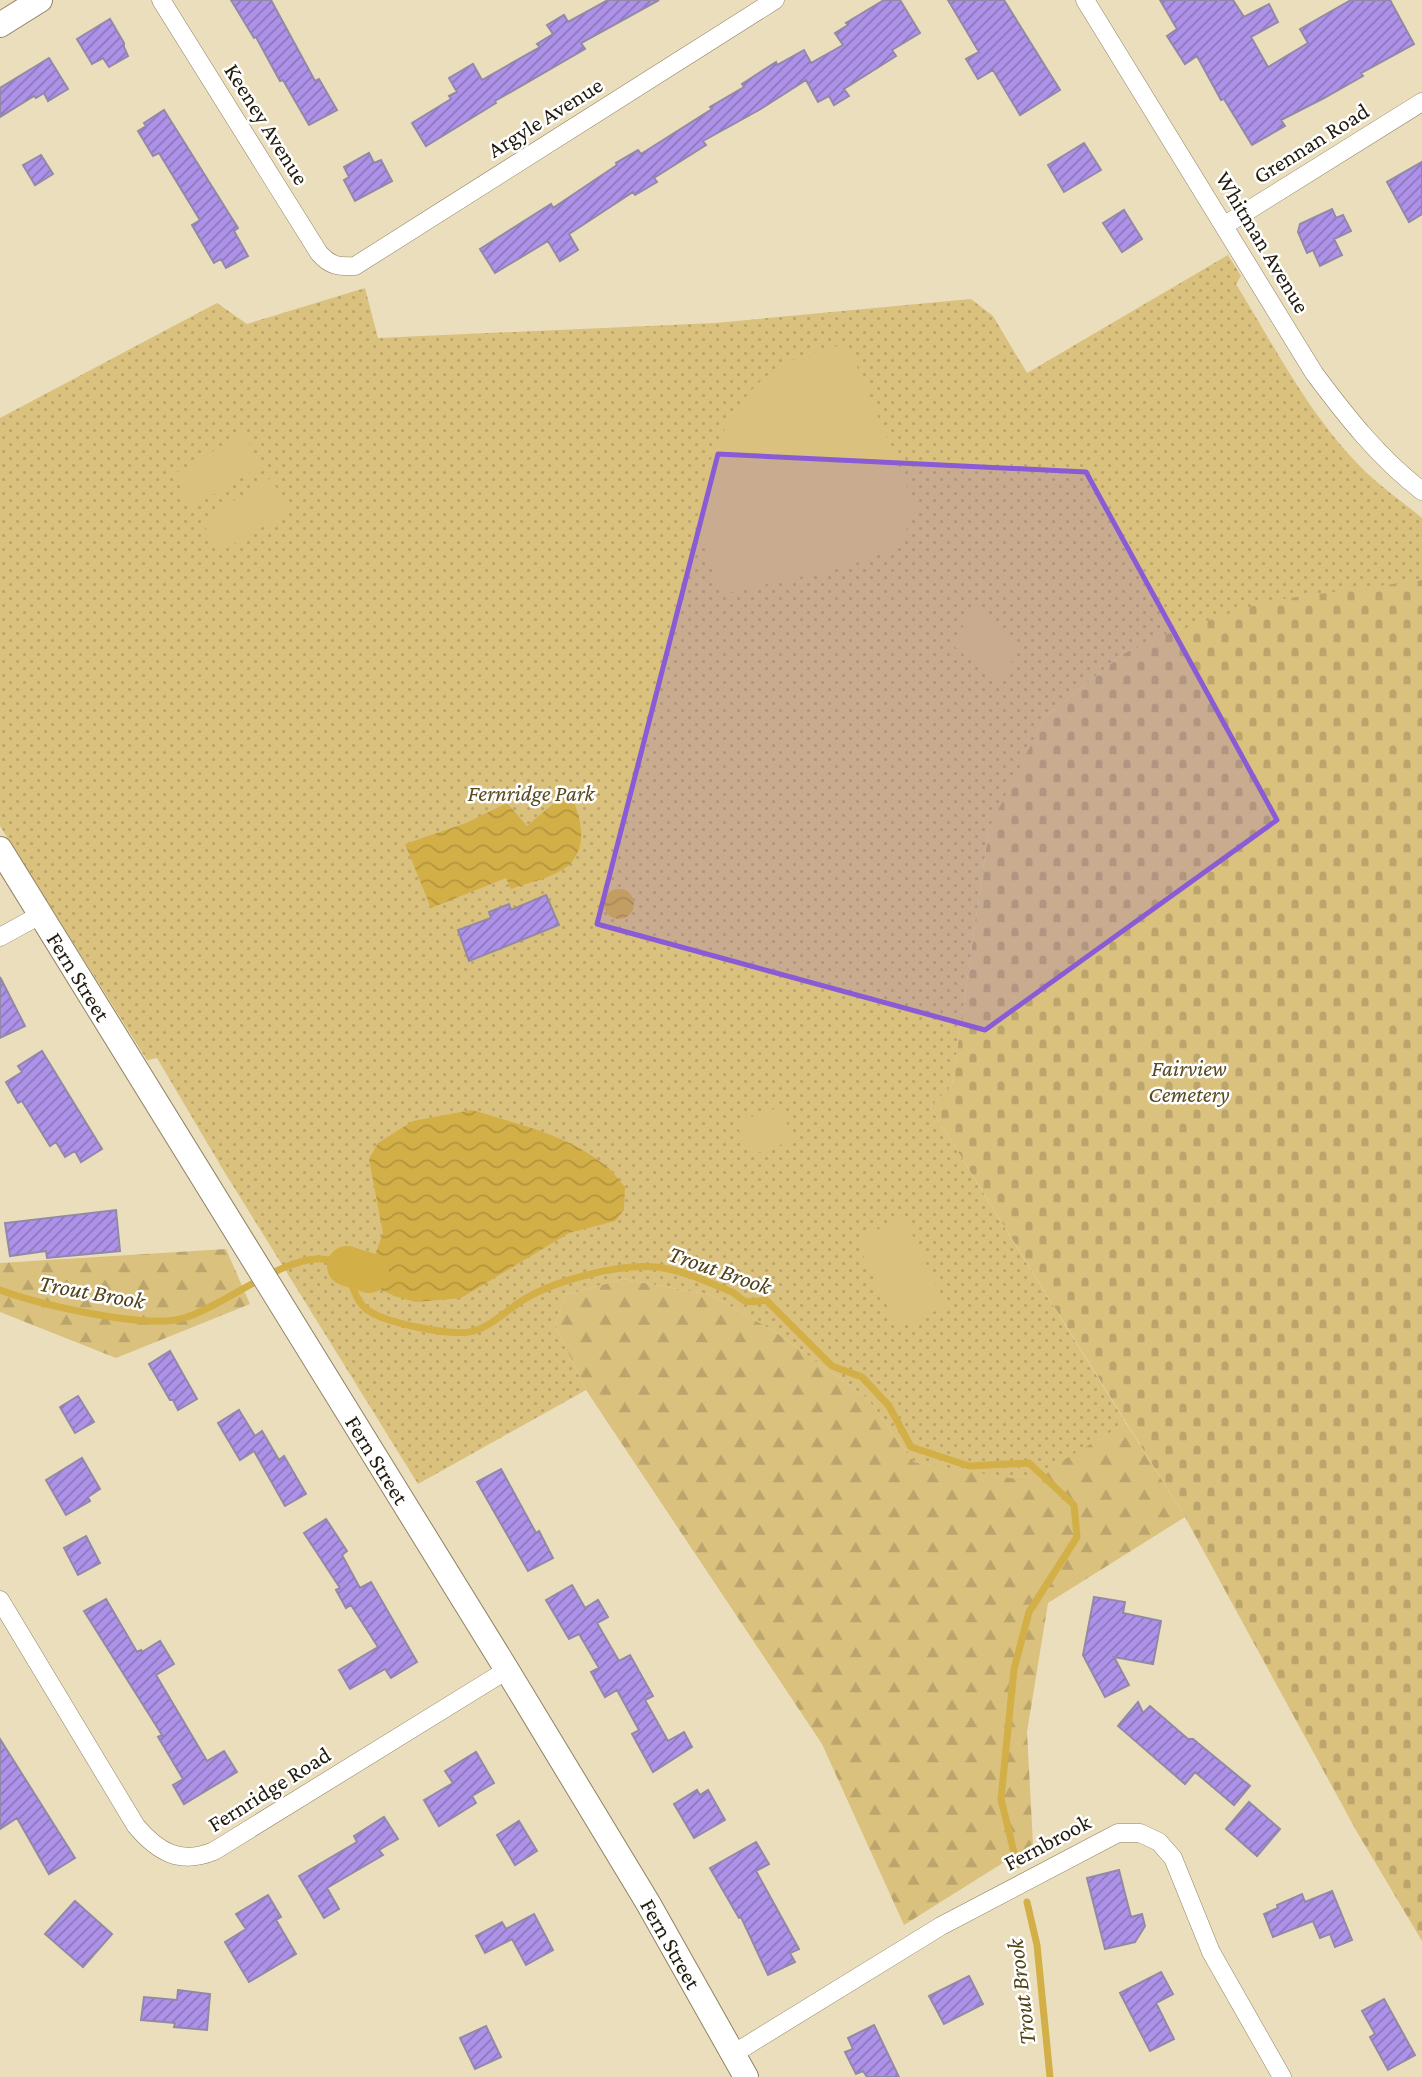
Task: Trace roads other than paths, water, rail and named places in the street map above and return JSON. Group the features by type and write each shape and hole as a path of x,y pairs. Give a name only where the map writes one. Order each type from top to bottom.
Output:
{"street":[{"path":"0,25 40,0"},
{"name":"Keeney Avenue","path":"161,0 319,253 338,267"},
{"name":"Argyle Avenue","path":"338,267 355,266 775,0"},
{"name":"Whitman Avenue","path":"1085,0 1314,373 1346,416 1396,471 1422,491"},
{"name":"Grennan Road","path":"1225,225 1422,102"},
{"name":"Fern Street","path":"0,849 507,1670 648,1903 746,2077"},
{"path":"0,937 40,915"},
{"name":"Fernridge Road","path":"0,1600 136,1826 163,1851 183,1857 198,1857 214,1851 507,1670"},
{"name":"Fernbrook","path":"733,2054 941,1926 1118,1833 1140,1833 1159,1842 1173,1858 1211,1952 1282,2077"}],"water":[{"path":"568,791 577,811 581,833 577,854 571,863 550,876 511,889 506,878 431,908 405,844 466,823 507,803 527,826"},
{"path":"619,889 630,893 634,904 630,915 619,919 608,915 604,904 608,893"},
{"path":"472,1110 542,1132 592,1156 610,1169 625,1187 624,1210 615,1221 569,1233 461,1298 416,1302 394,1296 365,1282 383,1233 369,1159 378,1143 413,1121"}],"waterway":[{"name":"Trout Brook","path":"0,1290 92,1314 167,1321 199,1312 289,1265 324,1259 347,1266 354,1289 366,1309 419,1328 451,1332 474,1331 523,1300 552,1286 623,1268 665,1268 732,1292 745,1301 766,1300 832,1366 862,1377 889,1406 911,1447 969,1466 1029,1463 1074,1505 1077,1537 1029,1612 1014,1669 1001,1799 1017,1865"},
{"path":"347,1266 369,1273"},
{"name":"Trout Brook","path":"1027,1902 1037,1945 1050,2077"}],"park label":[{"name":"Fernridge Park","path":"531,793"},
{"name":"Fairview Cemetery","path":"1189,1081"}]}
